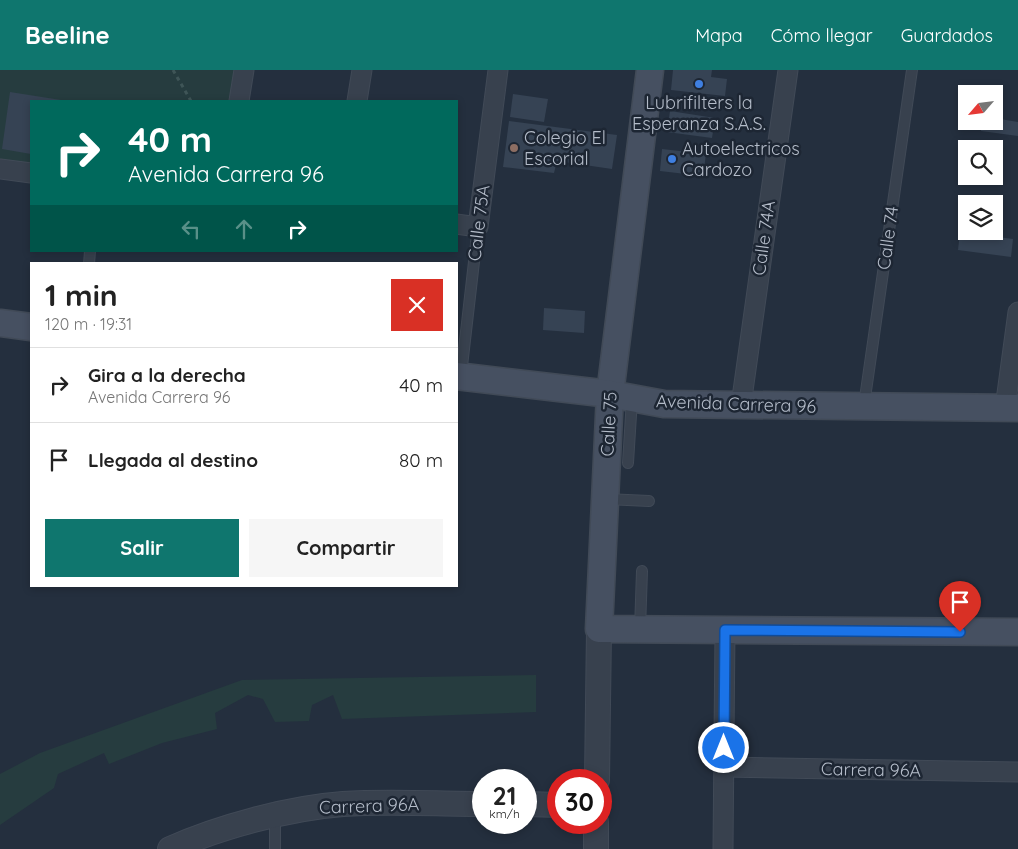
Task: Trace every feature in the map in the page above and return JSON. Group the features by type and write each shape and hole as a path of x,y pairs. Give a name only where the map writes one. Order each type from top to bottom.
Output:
{"main road":[{"name":"Calle 75","path":"599,629 605,499 621,396 650,70"},
{"path":"0,323 30,327"},
{"name":"Avenida Carrera 96","path":"459,376 621,396 664,404 1011,408"},
{"path":"599,629 1018,632"}],"street":[{"path":"239,100 244,70"},
{"path":"357,100 362,70"},
{"name":"Calle 75A","path":"478,227 498,70"},
{"name":"Calle 74A","path":"741,405 788,70"},
{"path":"0,169 30,173"},
{"path":"458,224 478,227"},
{"path":"1011,408 1018,312"},
{"name":"Calle 75","path":"597,769 599,629"},
{"path":"723,849 725,630"},
{"name":"Carrera 96A","path":"724,767 1018,772"},
{"name":"Carrera 96A","path":"170,849 230,828 310,808 344,804 472,804"},
{"path":"596,834 596,849"}],"lane":[{"name":"Calle 74","path":"864,406 912,70"},
{"name":"Calle 75A","path":"459,376 478,227"},
{"path":"621,396 628,463"},
{"path":"605,499 649,501"},
{"path":"640,630 642,571"},
{"path":"275,816 275,849"}],"path":[{"path":"172,70 190,100"}],"green space":[{"path":"0,70 244,70 239,100 30,100 30,173 0,169"},
{"path":"536,675 536,712 342,719 333,695 312,705 309,721 275,722 263,699 248,695 215,713 217,729 162,743 109,764 104,753 58,774 54,788 0,825 0,774 40,753 242,680"}],"building":[{"name":"Lubrifilters la Esperanza S.A.S.","path":"673,70 712,70 711,77 727,79 725,96 671,90"},
{"path":"10,92 61,100 30,100 30,154 2,149"},
{"path":"513,94 548,99 544,122 510,117"},
{"path":"670,111 715,118 712,138 667,132"},
{"path":"1003,120 1018,122 1018,136 981,131 1003,130"},
{"name":"Colegio El Escorial","path":"509,121 617,135 612,169 557,161 554,173 503,167"},
{"path":"662,149 706,154 703,176 660,171"},
{"path":"1003,238 1013,239 1011,257 958,250 959,240 1003,240"},
{"path":"544,308 585,311 584,333 543,330"}],"place":[{"name":"Lubrifilters la Esperanza S.A.S.","path":"699,84"},
{"name":"Colegio El Escorial","path":"514,148"},
{"name":"Autoelectricos Cardozo","path":"672,159"}],"route":[{"path":"724,748 725,630 960,632"}]}
